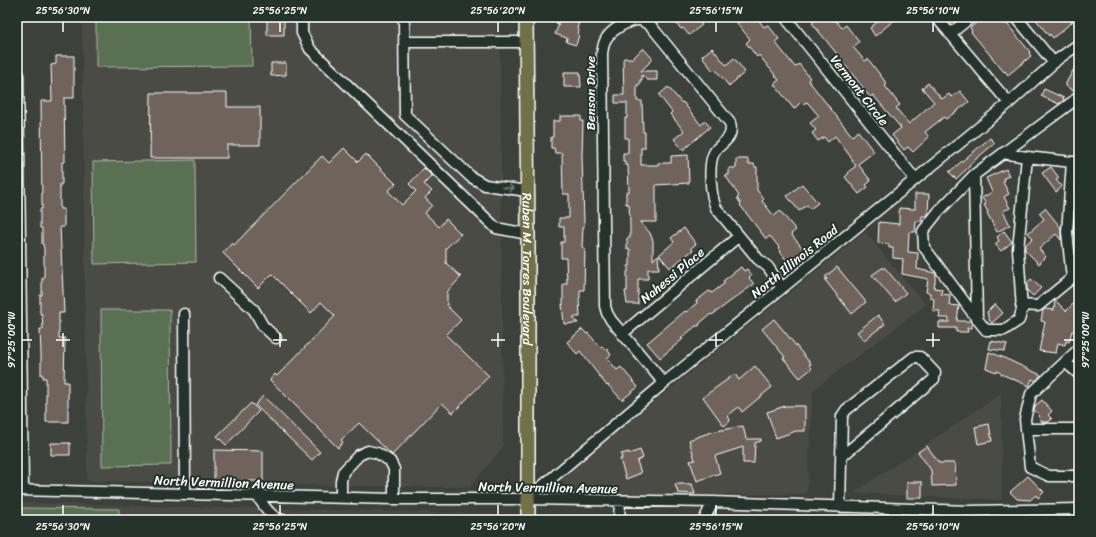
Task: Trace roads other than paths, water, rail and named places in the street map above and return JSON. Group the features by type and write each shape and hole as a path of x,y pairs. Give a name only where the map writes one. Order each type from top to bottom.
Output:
{"main road":[{"name":"Ruben M. Torres Boulevard","path":"526,17 528,520"}],"street":[{"path":"302,17 302,33 310,49 484,217 496,228 528,234"},
{"path":"404,17 405,115 471,177 488,186 527,191"},
{"name":"Vermont Circle","path":"786,17 914,179"},
{"path":"936,17 1009,103"},
{"path":"950,34 971,17"},
{"path":"1016,17 1054,63"},
{"name":"Benson Drive","path":"664,383 611,320 607,314 605,306 602,53 605,39 610,33 624,24 638,20 651,26 730,123 732,130 730,136 715,152 712,159 711,186 713,201 716,208 758,259 768,267 782,288"},
{"path":"404,42 526,42"},
{"name":"North Illinois Road","path":"527,499 664,383 1009,103 1054,63 1079,44"},
{"path":"18,72 20,490"},
{"path":"1027,157 1018,249 1022,310 1019,320 1004,330 986,330 924,247 923,231 938,212 974,175 1079,97"},
{"path":"1003,153 1075,162 1067,232 1076,279 1038,306 1021,305"},
{"path":"974,175 977,319"},
{"name":"Nahessi Place","path":"622,334 739,236"},
{"path":"219,278 254,310 263,326 276,338"},
{"path":"184,314 185,494"},
{"path":"1079,349 1030,394 1025,419 1030,467 1049,476 1079,476"},
{"path":"840,507 841,457 842,416 846,410 914,357 920,357 935,373 934,379 841,457"},
{"path":"1064,362 1079,374"},
{"path":"1026,429 1079,429"},
{"path":"341,498 341,481 343,472 359,455 368,451 377,453 390,461 394,469 394,499"},
{"name":"North Vermillion Avenue","path":"20,490 394,499 527,499 713,502 840,507 969,516 1077,509"},
{"path":"257,496 271,514 279,520 283,520"},
{"path":"619,520 620,501"},
{"path":"704,520 713,502"},
{"path":"1076,520 1077,509"}]}
